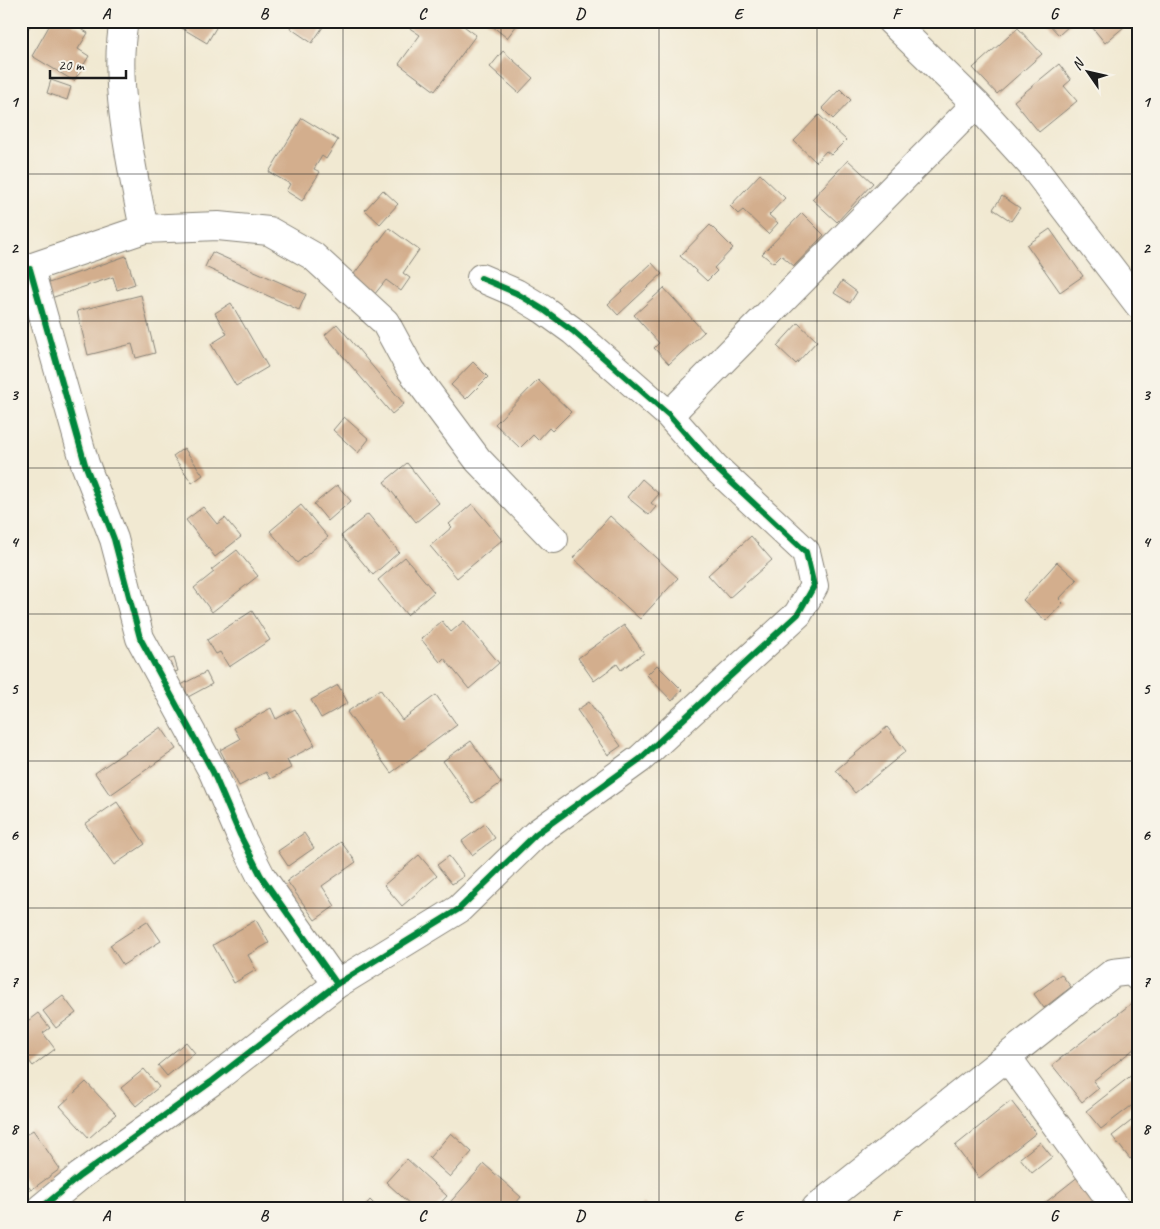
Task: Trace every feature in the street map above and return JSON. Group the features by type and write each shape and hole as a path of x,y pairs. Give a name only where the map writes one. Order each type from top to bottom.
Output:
{"street":[{"path":"124,21 120,41 129,156 144,228"},
{"path":"891,21 976,104 1031,164 1139,305"},
{"path":"669,415 976,104"},
{"path":"337,984 261,876 240,835 213,772 140,638 114,539 85,464 26,270 144,228 218,226 269,231 313,256 385,322 411,370 478,460 554,539"},
{"path":"41,1208 80,1176 211,1082 337,984 460,909 536,834 640,759 798,614 814,586 806,552 714,467 669,415 573,332 544,310 516,293 481,278"},
{"path":"816,1208 1114,973 1131,971 1139,978"},
{"path":"1007,1057 1116,1208"}],"building":[{"path":"21,21 31,24 21,40"},
{"path":"52,21 68,21 88,33 78,49 89,56 74,81 32,56"},
{"path":"170,21 220,21 207,43"},
{"path":"259,21 270,21 266,26"},
{"path":"294,21 327,21 312,43 290,28"},
{"path":"412,21 457,21 476,35 435,91 399,64 420,35 408,27"},
{"path":"486,21 520,21 507,38"},
{"path":"1046,21 1069,21 1071,24 1059,35"},
{"path":"1087,21 1131,21 1105,43"},
{"path":"1018,28 1042,54 997,94 973,68"},
{"path":"503,51 533,78 519,93 490,67"},
{"path":"1059,64 1071,80 1064,86 1077,101 1039,132 1014,101"},
{"path":"51,80 71,87 67,100 47,93"},
{"path":"840,89 851,100 833,119 822,108"},
{"path":"819,115 846,140 831,155 826,151 816,162 794,141"},
{"path":"302,118 338,140 326,159 322,156 314,169 320,172 302,201 286,191 290,184 269,172"},
{"path":"848,160 873,183 837,222 812,199"},
{"path":"760,174 785,198 769,215 778,223 768,234 743,210 738,214 730,206"},
{"path":"383,190 398,204 380,224 365,210"},
{"path":"1002,196 1020,208 1011,221 993,209"},
{"path":"802,213 824,235 794,266 781,255 773,263 762,254"},
{"path":"710,225 733,248 714,268 717,271 707,281 680,256"},
{"path":"389,228 419,250 403,273 410,278 401,291 386,280 374,295 351,278"},
{"path":"1050,229 1083,276 1060,292 1027,245"},
{"path":"212,252 306,294 299,310 205,267"},
{"path":"126,256 135,284 117,290 113,277 48,299 43,285"},
{"path":"652,263 662,274 618,315 608,304"},
{"path":"842,281 857,292 850,303 834,293"},
{"path":"664,288 704,332 669,364 654,348 659,343 634,315"},
{"path":"141,295 155,353 136,358 132,344 88,355 77,311"},
{"path":"231,303 268,367 236,386 211,344 227,334 215,313"},
{"path":"798,323 817,341 796,364 777,346"},
{"path":"337,324 404,404 392,414 325,335"},
{"path":"473,362 488,377 466,399 451,385"},
{"path":"538,380 571,412 552,431 549,428 538,440 533,435 520,448 495,424"},
{"path":"344,417 369,439 358,453 333,430"},
{"path":"184,448 203,475 192,483 173,456"},
{"path":"407,463 439,503 416,522 384,482"},
{"path":"642,479 659,494 651,503 656,507 649,515 627,497"},
{"path":"337,485 351,501 328,521 314,504"},
{"path":"472,504 502,540 457,578 430,546 452,527 449,524"},
{"path":"301,505 328,537 297,563 270,531"},
{"path":"203,507 217,524 225,518 241,537 215,557 186,520"},
{"path":"368,514 399,552 373,575 341,536"},
{"path":"610,516 678,578 640,619 573,558"},
{"path":"751,536 772,560 729,598 708,575"},
{"path":"237,550 258,576 212,612 194,588 214,572 211,570"},
{"path":"405,557 434,592 407,615 378,580"},
{"path":"1057,562 1077,580 1059,599 1063,603 1046,621 1023,600"},
{"path":"252,611 270,640 229,667 220,652 216,654 207,640"},
{"path":"442,621 451,632 464,621 499,663 469,689 444,658 440,662 421,639"},
{"path":"624,625 644,653 621,670 617,664 594,681 578,658"},
{"path":"174,658 178,671 161,675 158,662"},
{"path":"657,665 682,690 672,701 647,675"},
{"path":"206,672 212,684 188,697 181,685"},
{"path":"338,685 348,703 321,718 311,700"},
{"path":"380,689 402,720 436,695 457,725 391,773 347,712"},
{"path":"589,702 621,746 608,755 577,710"},
{"path":"271,708 276,719 295,709 315,745 287,760 291,768 270,779 266,772 239,786 220,750 240,739 234,728"},
{"path":"161,727 176,749 110,795 95,773"},
{"path":"887,727 906,751 855,793 836,770"},
{"path":"471,741 501,783 473,803 443,761"},
{"path":"117,802 145,844 114,865 85,824"},
{"path":"485,824 495,838 472,855 462,841"},
{"path":"304,833 314,848 288,866 278,851"},
{"path":"341,842 356,862 322,886 335,906 315,920 287,881"},
{"path":"419,855 437,876 402,906 384,885"},
{"path":"449,856 464,876 452,884 437,865"},
{"path":"256,920 269,943 248,955 256,970 234,983 213,945"},
{"path":"147,921 161,941 123,965 110,945"},
{"path":"1061,974 1071,987 1044,1008 1034,994"},
{"path":"63,996 76,1013 56,1028 43,1011"},
{"path":"1132,1003 1139,1012 1139,1045 1093,1081 1099,1088 1082,1102 1052,1065"},
{"path":"38,1013 50,1028 43,1033 55,1049 33,1066 21,1051 21,1026"},
{"path":"186,1042 195,1053 167,1076 158,1065"},
{"path":"144,1069 159,1087 136,1106 121,1088"},
{"path":"1133,1074 1139,1081 1139,1100 1101,1129 1086,1111"},
{"path":"86,1082 116,1114 89,1138 60,1106"},
{"path":"1011,1101 1036,1133 979,1178 955,1146"},
{"path":"1135,1118 1139,1122 1139,1152 1130,1159 1112,1136"},
{"path":"33,1130 60,1169 31,1190 21,1176 21,1138"},
{"path":"451,1133 472,1152 450,1177 429,1158"},
{"path":"1040,1142 1052,1157 1032,1173 1020,1158"},
{"path":"407,1159 447,1196 436,1208 414,1208 386,1182"},
{"path":"484,1164 521,1197 512,1208 445,1208"},
{"path":"1079,1176 1099,1202 1092,1208 1043,1208 1041,1206"},
{"path":"370,1200 378,1208 363,1208"},
{"path":"643,1203 649,1208 639,1208"}],"cycle path":[{"path":"30,269 85,464 114,539 140,638 213,772 240,835 261,876 337,984"},
{"path":"41,1208 80,1176 211,1082 337,984 459,909 536,834 640,759 798,614 814,586 806,552 715,467 669,415 573,331 516,293 481,278"}]}
